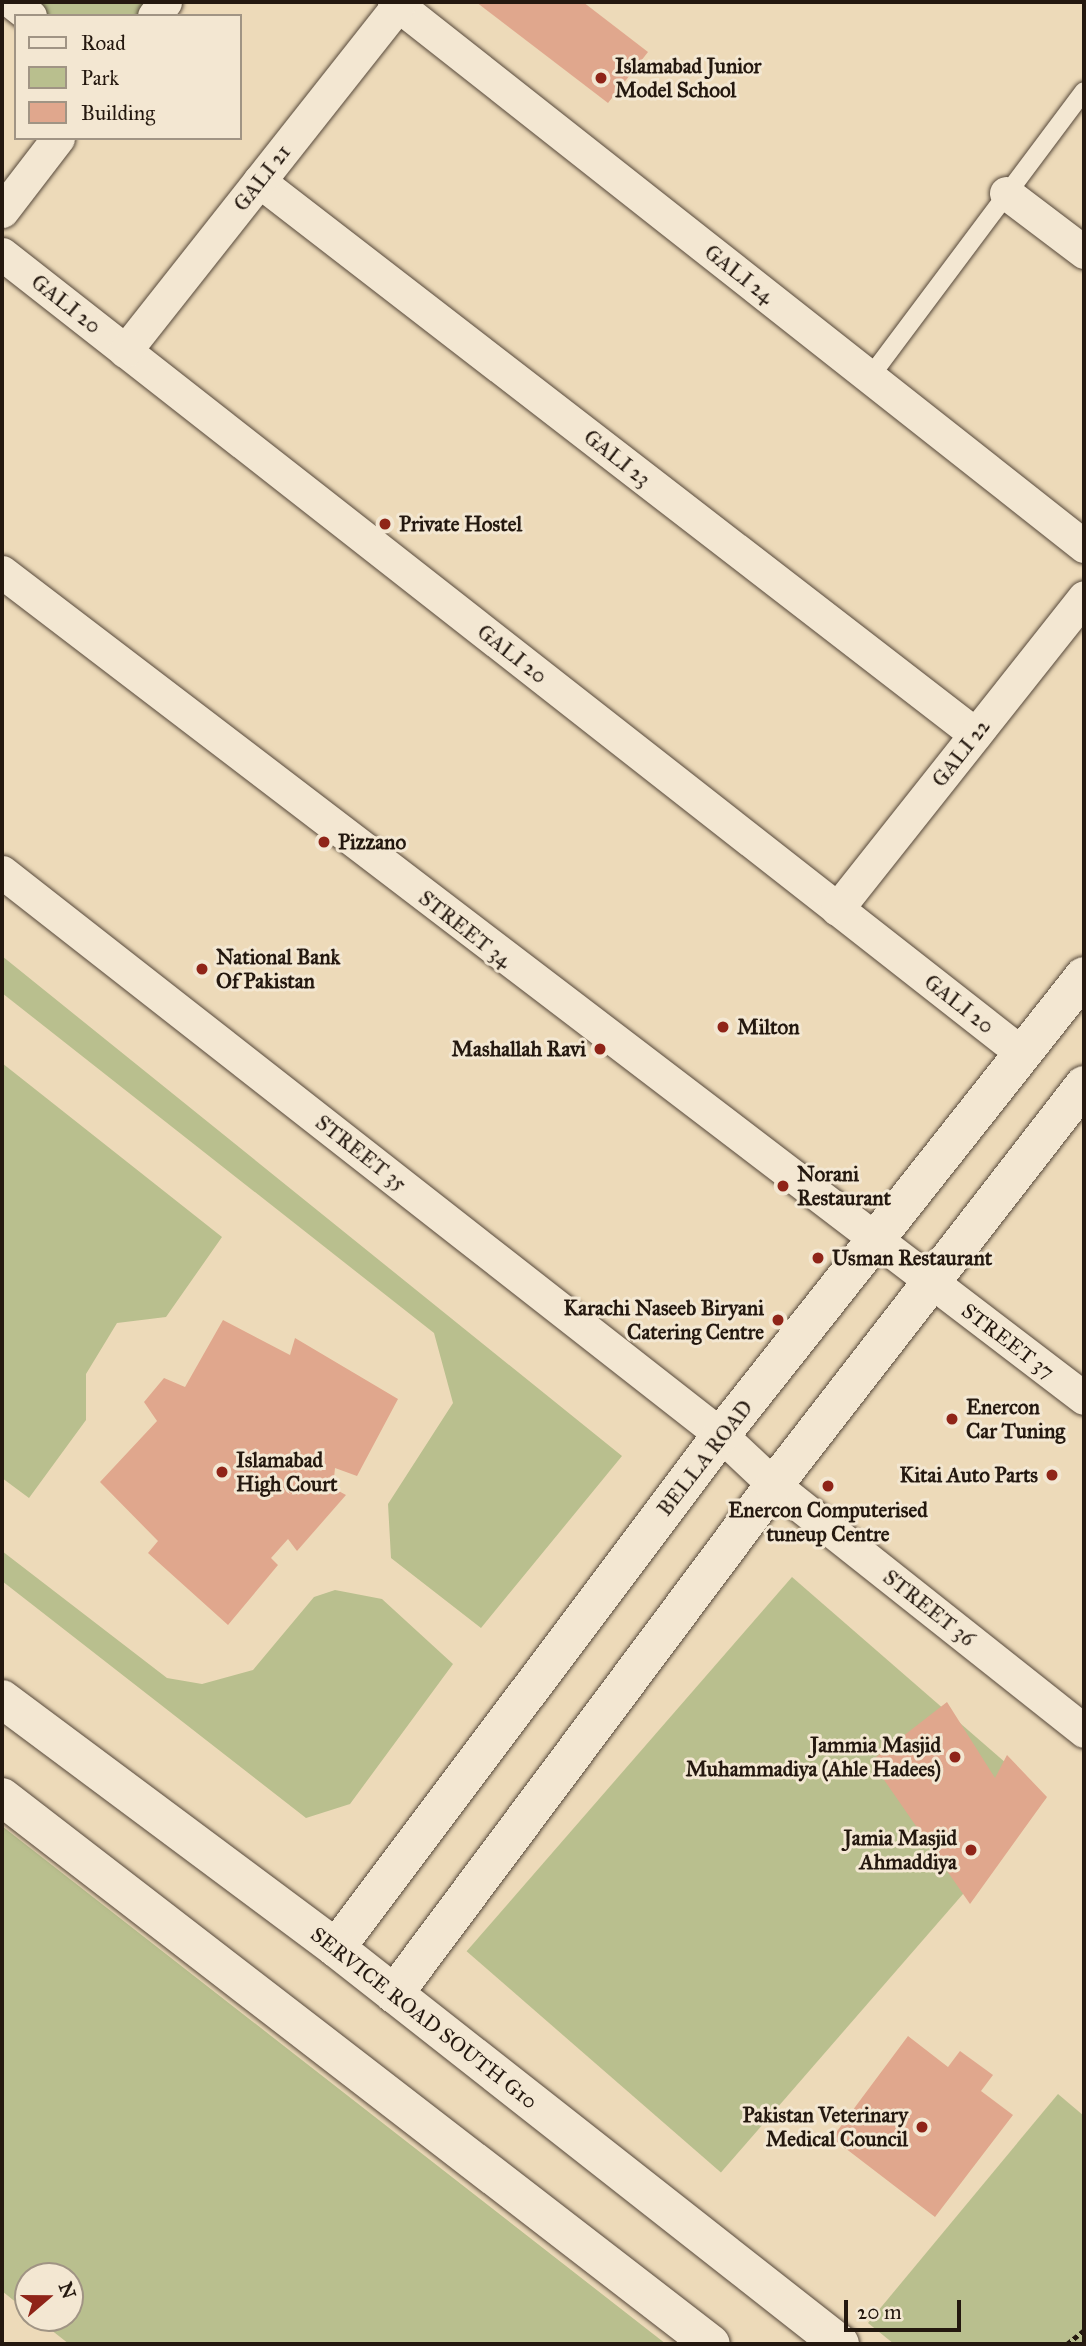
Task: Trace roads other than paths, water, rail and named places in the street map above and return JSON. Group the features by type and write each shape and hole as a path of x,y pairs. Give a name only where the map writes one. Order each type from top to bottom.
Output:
{"street":[{"path":"12,2 27,14"},
{"name":"GALI 21","path":"125,351 396,4"},
{"name":"GALI 24","path":"396,4 1084,546"},
{"path":"2,211 56,140"},
{"name":"GALI 23","path":"259,181 975,734"},
{"path":"1006,193 1084,252"},
{"name":"GALI 20","path":"2,254 1023,1054"},
{"name":"STREET 34","path":"2,572 874,1244 932,1283"},
{"name":"GALI 22","path":"837,909 1084,597"},
{"name":"STREET 35","path":"2,872 721,1434 774,1485"},
{"name":"BELLA ROAD","path":"336,1948 721,1434 1084,976"},
{"path":"394,1994 774,1485 1084,1085"},
{"name":"STREET 37","path":"932,1283 1084,1398"},
{"name":"STREET 36","path":"774,1485 1084,1731"},
{"name":"SERVICE ROAD SOUTH G10","path":"2,1699 336,1948 840,2344"},
{"path":"2,1797 711,2344"}],"lane":[{"path":"870,377 1084,91"}],"place":[{"name":"Islamabad Junior Model School","path":"601,78"},
{"name":"Private Hostel","path":"385,524"},
{"name":"Pizzano","path":"324,842"},
{"name":"National Bank Of Pakistan","path":"202,969"},
{"name":"Milton","path":"723,1027"},
{"name":"Mashallah Ravi","path":"600,1049"},
{"name":"Norani Restaurant","path":"783,1186"},
{"name":"Usman Restaurant","path":"818,1258"},
{"name":"Karachi Naseeb Biryani Catering Centre","path":"778,1320"},
{"name":"Enercon Car Tuning","path":"952,1419"},
{"name":"Islamabad High Court","path":"222,1472"},
{"name":"Kitai Auto Parts","path":"1052,1475"},
{"name":"Enercon Computerised tuneup Centre","path":"828,1486"},
{"name":"Jammia Masjid Muhammadiya (Ahle Hadees)","path":"955,1757"},
{"name":"Jamia Masjid Ahmaddiya","path":"971,1850"},
{"name":"Pakistan Veterinary Medical Council","path":"922,2127"}]}
